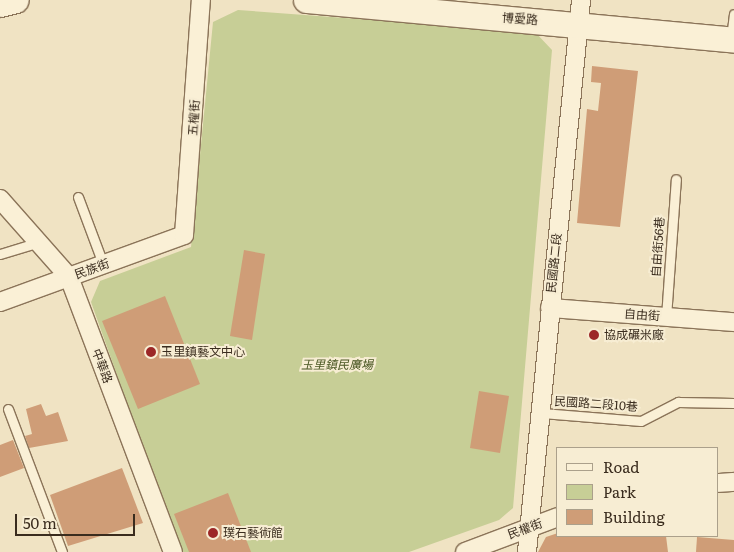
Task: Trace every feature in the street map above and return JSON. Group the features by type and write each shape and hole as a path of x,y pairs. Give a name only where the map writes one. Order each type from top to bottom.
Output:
{"street":[{"path":"0,4 16,0"},
{"name":"五權街","path":"184,235 202,0"},
{"name":"博愛路","path":"312,0 579,12 733,40"},
{"name":"民國路二段","path":"527,552 542,413 550,308 579,12"},
{"name":"中華路","path":"0,199 69,277 172,552"},
{"name":"民族街","path":"0,302 184,235"},
{"name":"自由街","path":"550,308 734,322"},
{"path":"719,483 734,482"},
{"name":"民權街","path":"465,552 556,518"}],"lane":[{"path":"733,40 734,14"},
{"name":"自由街56巷","path":"666,317 676,180"},
{"path":"78,197 103,264"},
{"path":"0,254 37,243"},
{"name":"民國路二段10巷","path":"542,413 641,421 678,402 734,403"},
{"path":"8,409 62,552"}],"green space":[{"name":"玉里鎮民廣場","path":"238,10 535,32 552,50 513,508 499,520 409,552 180,552 91,302 100,281 191,247 213,22"}],"building":[{"path":"592,66 638,71 620,227 577,223 587,109 598,111 601,83 591,82"},
{"path":"244,250 265,254 252,340 230,336"},
{"name":"玉里鎮藝文中心","path":"165,296 200,384 138,409 102,321"},
{"path":"479,391 509,396 500,453 470,448"},
{"path":"41,404 46,416 58,412 68,441 29,448 25,436 32,434 26,409"},
{"path":"13,440 24,468 0,477 0,445"},
{"path":"122,468 143,523 68,546 50,495"},
{"name":"璞石藝術館","path":"228,493 251,552 189,552 174,514"},
{"path":"556,534 556,537 666,537 668,552 538,552 546,537"},
{"path":"697,537 734,540 734,552 696,552"}],"place":[{"name":"協成碾米廠","path":"594,335"},
{"name":"玉里鎮藝文中心","path":"151,352"},
{"name":"璞石藝術館","path":"213,533"}]}
